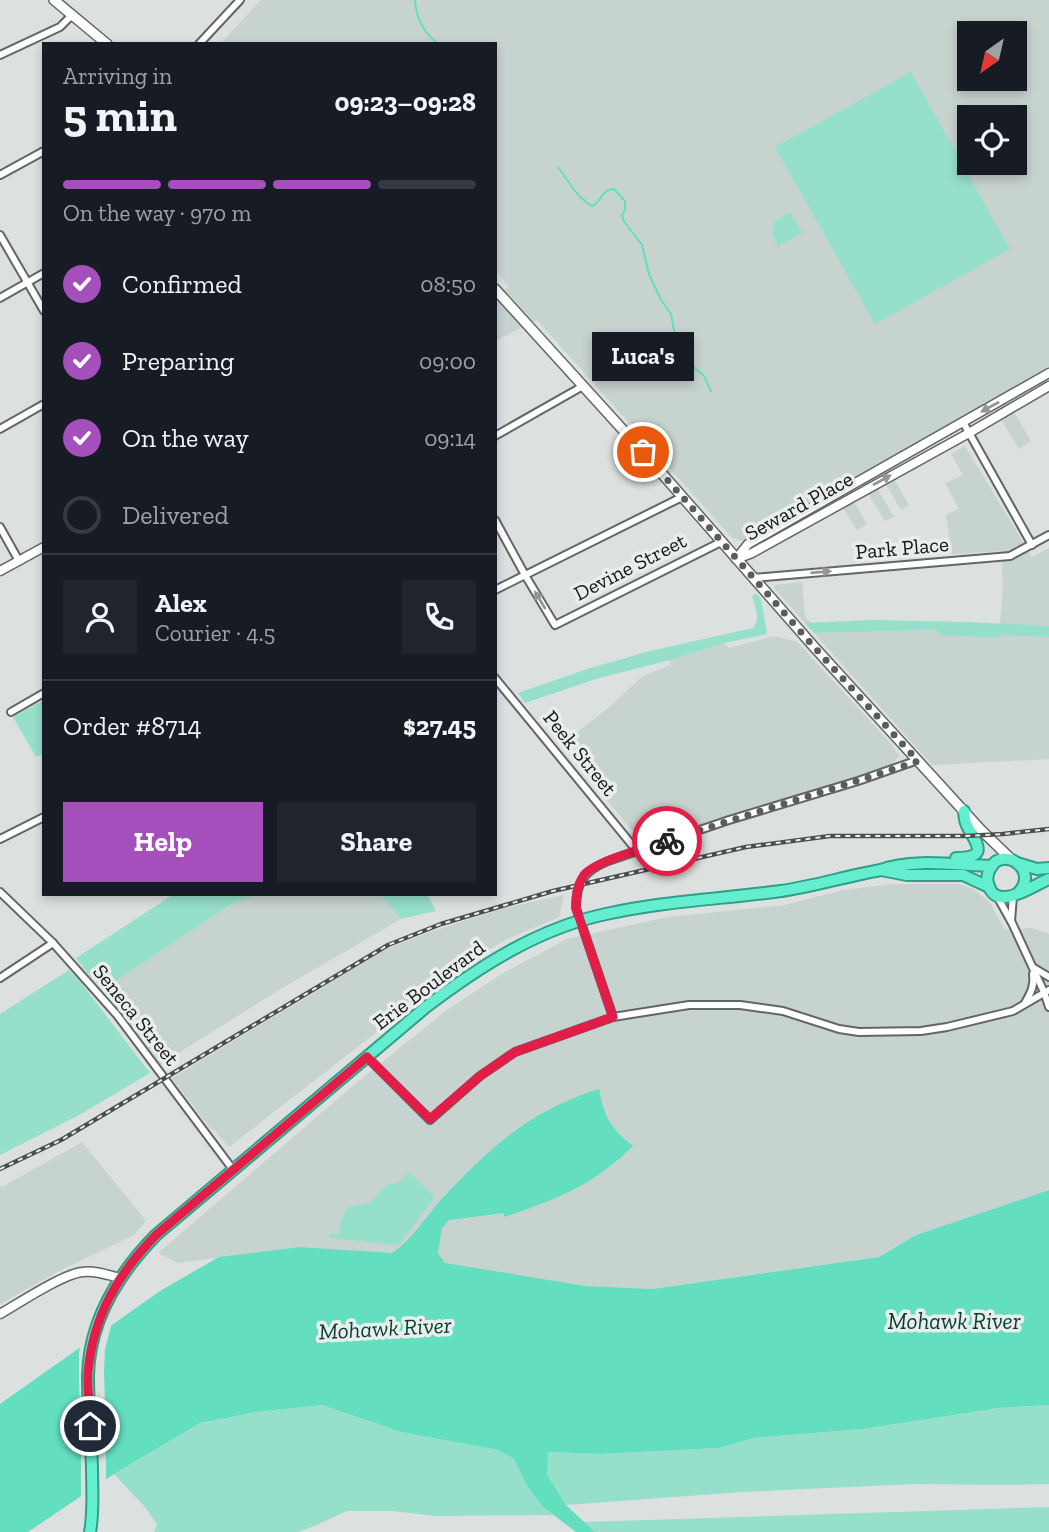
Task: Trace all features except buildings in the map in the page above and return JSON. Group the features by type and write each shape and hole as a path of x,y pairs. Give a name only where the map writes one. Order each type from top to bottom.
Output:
{"highway":[{"path":"943,864 949,858 968,858 978,849 978,844 965,822 964,811"},
{"path":"1049,867 1037,869 1001,860 993,864 987,876 993,891 1006,897 1049,879"},
{"path":"1015,862 1024,871 1025,881 1021,891 1015,895"},
{"name":"Erie Boulevard","path":"91,1527 92,1462 88,1374 99,1322 117,1282 156,1235 426,1007 481,968 529,942 603,914 660,903 782,890 894,865 993,864"},
{"name":"Erie Boulevard","path":"881,870 907,875 963,875 993,891"}],"main road":[{"path":"54,0 105,42"},
{"path":"497,291 918,761 981,830 1015,862"},
{"path":"981,830 989,841 993,864"}],"street":[{"path":"201,42 240,0"},
{"path":"0,55 60,27 72,15"},
{"path":"0,175 42,152"},
{"path":"0,235 42,308"},
{"path":"0,298 42,274"},
{"name":"Seward Place","path":"736,559 748,544 1049,373"},
{"path":"497,435 583,386"},
{"name":"Seward Place","path":"736,559 969,433 1049,386"},
{"path":"0,429 42,405"},
{"path":"963,422 1032,545"},
{"path":"497,589 682,497"},
{"path":"497,524 525,575"},
{"path":"0,527 19,561"},
{"name":"Park Place","path":"752,578 1010,556 1049,535"},
{"name":"Devine Street","path":"525,575 555,625 721,541"},
{"path":"0,571 42,548"},
{"name":"Peek Street","path":"497,680 637,851"},
{"path":"11,712 42,694"},
{"path":"613,1017 576,908 576,893 584,875 595,866 637,851 918,761"},
{"path":"0,839 42,818"},
{"path":"993,891 1046,991 1049,1007"},
{"name":"Seneca Street","path":"0,892 53,943 117,1015 234,1171"},
{"path":"1011,921 1015,895"},
{"path":"0,978 53,943"},
{"path":"1032,967 1049,977"},
{"path":"1024,1005 1034,982 1032,967"},
{"path":"367,1057 430,1119 480,1076 515,1052 613,1017 689,1005 740,1005 783,1011 839,1029 859,1032 921,1031 1013,1011 1046,991"},
{"path":"0,1314 67,1276 81,1272 98,1272 117,1282"}],"shaded area":[{"path":"261,0 1049,0 1049,367 1003,393 1031,441 1019,449 990,401 884,461 909,505 901,510 875,466 867,471 894,517 885,521 857,476 843,484 867,524 857,530 832,490 743,541 732,538 537,320 497,340 497,294 509,287 497,273 497,42 222,42"},
{"path":"911,72 957,154 957,175 969,175 1010,249 875,324 775,147"},
{"path":"788,213 792,214 802,233 778,247 772,234 774,222"},
{"path":"965,446 1032,557 1049,548 1049,759 932,765 774,588 775,585 802,582 805,617 820,633 937,630 999,638 1003,586 1001,551 952,554 946,515 959,509 945,483 963,475 951,454"},
{"path":"756,593 761,599 767,634 724,643 596,679 525,703 518,693 650,651 753,628 757,616 752,596"},
{"path":"871,620 1049,626 1049,637 941,635 936,630 814,633 805,623"},
{"path":"774,636 797,642 893,746 899,756 892,764 862,775 644,845 561,744 606,710 643,676 671,665 670,660 724,643 729,648"},
{"path":"42,701 42,754 36,757 13,717"},
{"path":"891,884 958,884 973,889 990,903 1005,930 1032,928 1049,934 1049,1190 916,1235 879,1257 652,1289 586,1286 392,1254 299,1247 178,1263 158,1253 361,1079 447,1010 505,972 567,939 668,917 785,905 844,890"},
{"path":"564,895 559,917 505,940 455,971 229,1147 210,1128 172,1078 387,949 504,908"},
{"path":"171,896 252,896 230,905 104,989 76,958"},
{"path":"252,896 382,896 401,919 279,990 161,1064 104,989 230,905"},
{"path":"382,896 428,896 436,911 401,919"},
{"path":"69,970 150,1073 81,1114 0,1155 0,1014"},
{"path":"82,1142 146,1221 134,1235 55,1273 0,1304 0,1185 2,1187"},
{"path":"409,1172 435,1197 401,1242 397,1245 330,1238 330,1234 339,1234 341,1219 348,1207 369,1203 387,1185 400,1182"},
{"path":"322,1405 401,1432 498,1450 514,1459 527,1486 543,1507 554,1515 435,1516 392,1511 347,1511 298,1532 154,1532 157,1524 114,1474 200,1423 256,1412"},
{"path":"1049,1405 1049,1484 916,1484 742,1492 566,1505 547,1473 547,1452 600,1454 720,1448 754,1438 863,1429 999,1408"},
{"path":"1049,1507 1049,1532 595,1532 584,1522"}],"water":[{"name":"Mohawk River","path":"599,1089 610,1122 633,1146 588,1181 540,1204 504,1217 504,1213 449,1220 442,1228 438,1253 445,1263 586,1286 652,1289 879,1257 916,1235 1049,1190 1049,1405 999,1408 863,1429 754,1438 720,1448 600,1454 548,1452 547,1474 566,1505 595,1532 576,1532 543,1507 527,1486 514,1459 498,1450 401,1432 322,1405 256,1412 200,1423 114,1474 28,1532 0,1532 0,1404 160,1291 219,1257 299,1247 392,1253 411,1236 475,1165 511,1134 552,1108"}],"pier":[{"path":"113,1319 105,1349 104,1371 106,1484 81,1499 79,1353 81,1342"}],"waterway":[{"path":"415,0 421,24 436,42"},
{"path":"558,167 577,194 592,206 604,193 614,189 625,201 623,220 642,245 649,274 671,314 677,346 682,357 704,376 711,391"}],"railway":[{"path":"0,1169 61,1140 388,945 441,924 553,891 746,847 830,836 966,836 1049,829"}],"way so far":[{"path":"643,452 918,761 667,841"}],"place":[{"name":"Luca's","path":"643,452"}],"route":[{"path":"90,1426 88,1374 99,1322 114,1286 156,1235 367,1057 430,1119 480,1076 515,1052 613,1017 576,908 576,893 584,875 595,866 667,841"}]}
